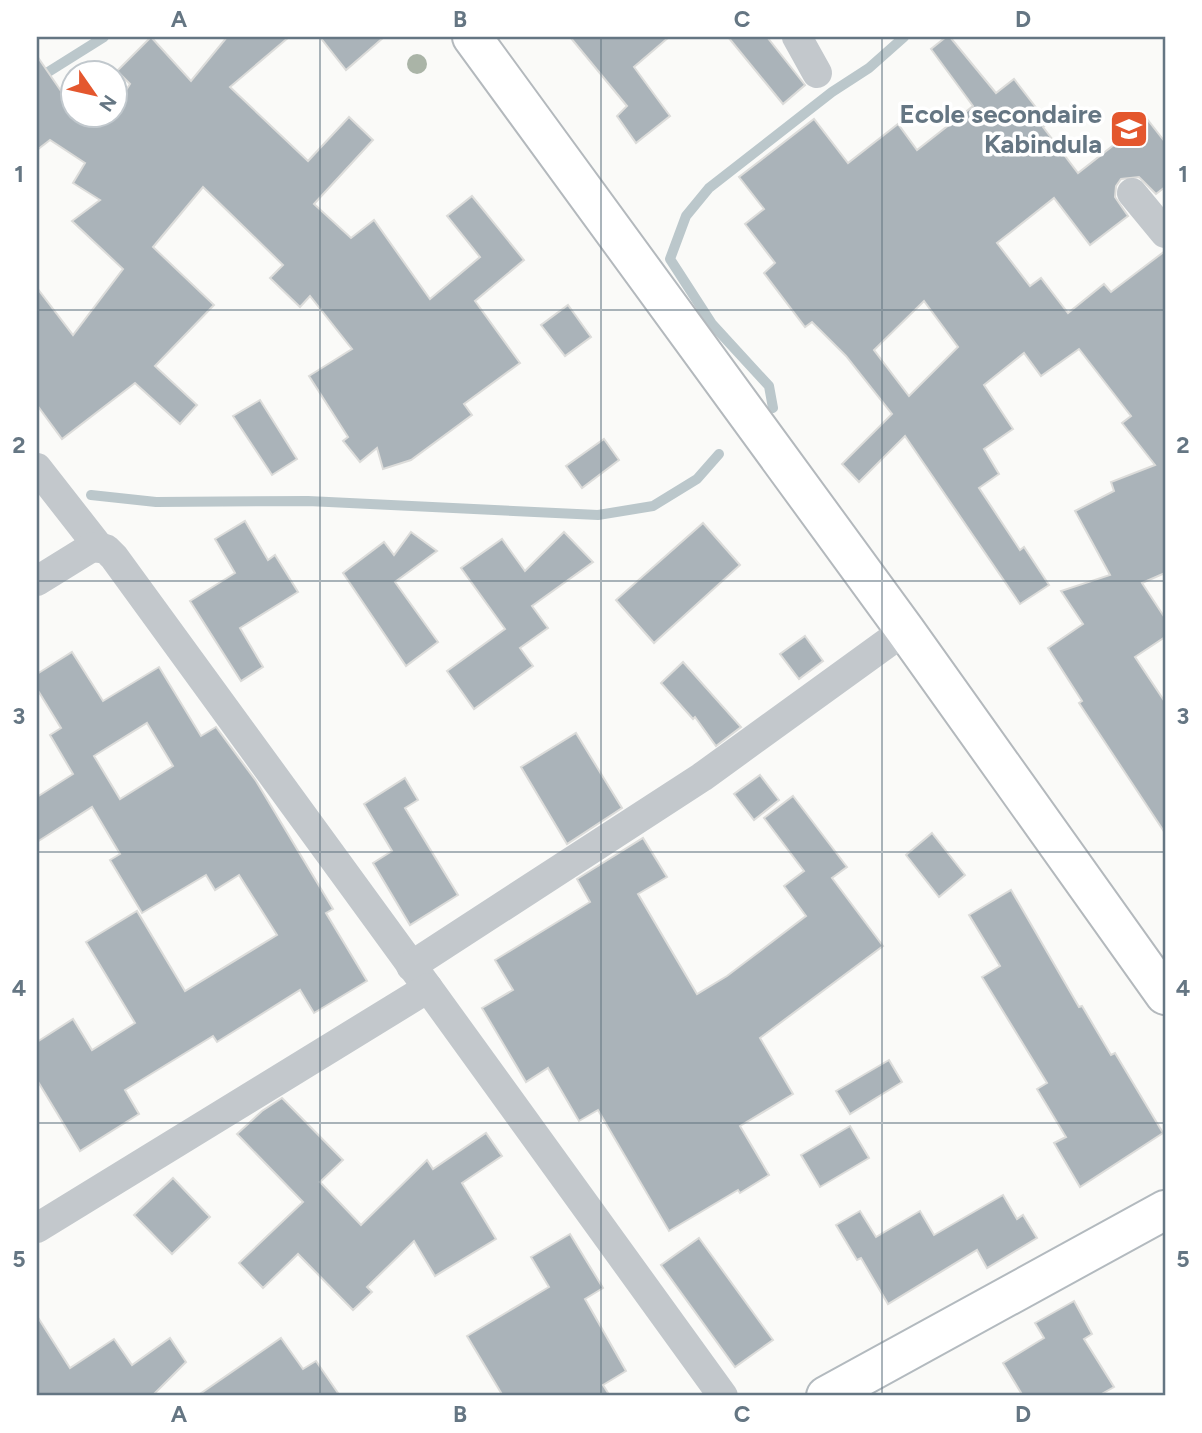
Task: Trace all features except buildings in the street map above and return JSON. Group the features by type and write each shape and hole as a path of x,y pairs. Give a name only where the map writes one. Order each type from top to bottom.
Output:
{"main road":[{"path":"472,37 905,630 1165,995"},
{"path":"826,1396 1165,1210"}],"street":[{"path":"797,37 817,73"},
{"path":"1132,194 1165,233"},
{"path":"37,468 98,546 114,557 723,1396"},
{"path":"37,581 84,550 98,546"},
{"path":"37,1228 419,977 905,630"}],"waterway":[{"path":"37,79 104,37"},
{"path":"773,408 769,386 712,324 670,259 686,216 709,188 832,92 869,68 904,37"},
{"path":"91,495 156,502 308,501 598,515 653,506 697,479 719,454"}],"place":[{"name":"Ecole secondaire Kabindula","path":"1129,129"}]}
